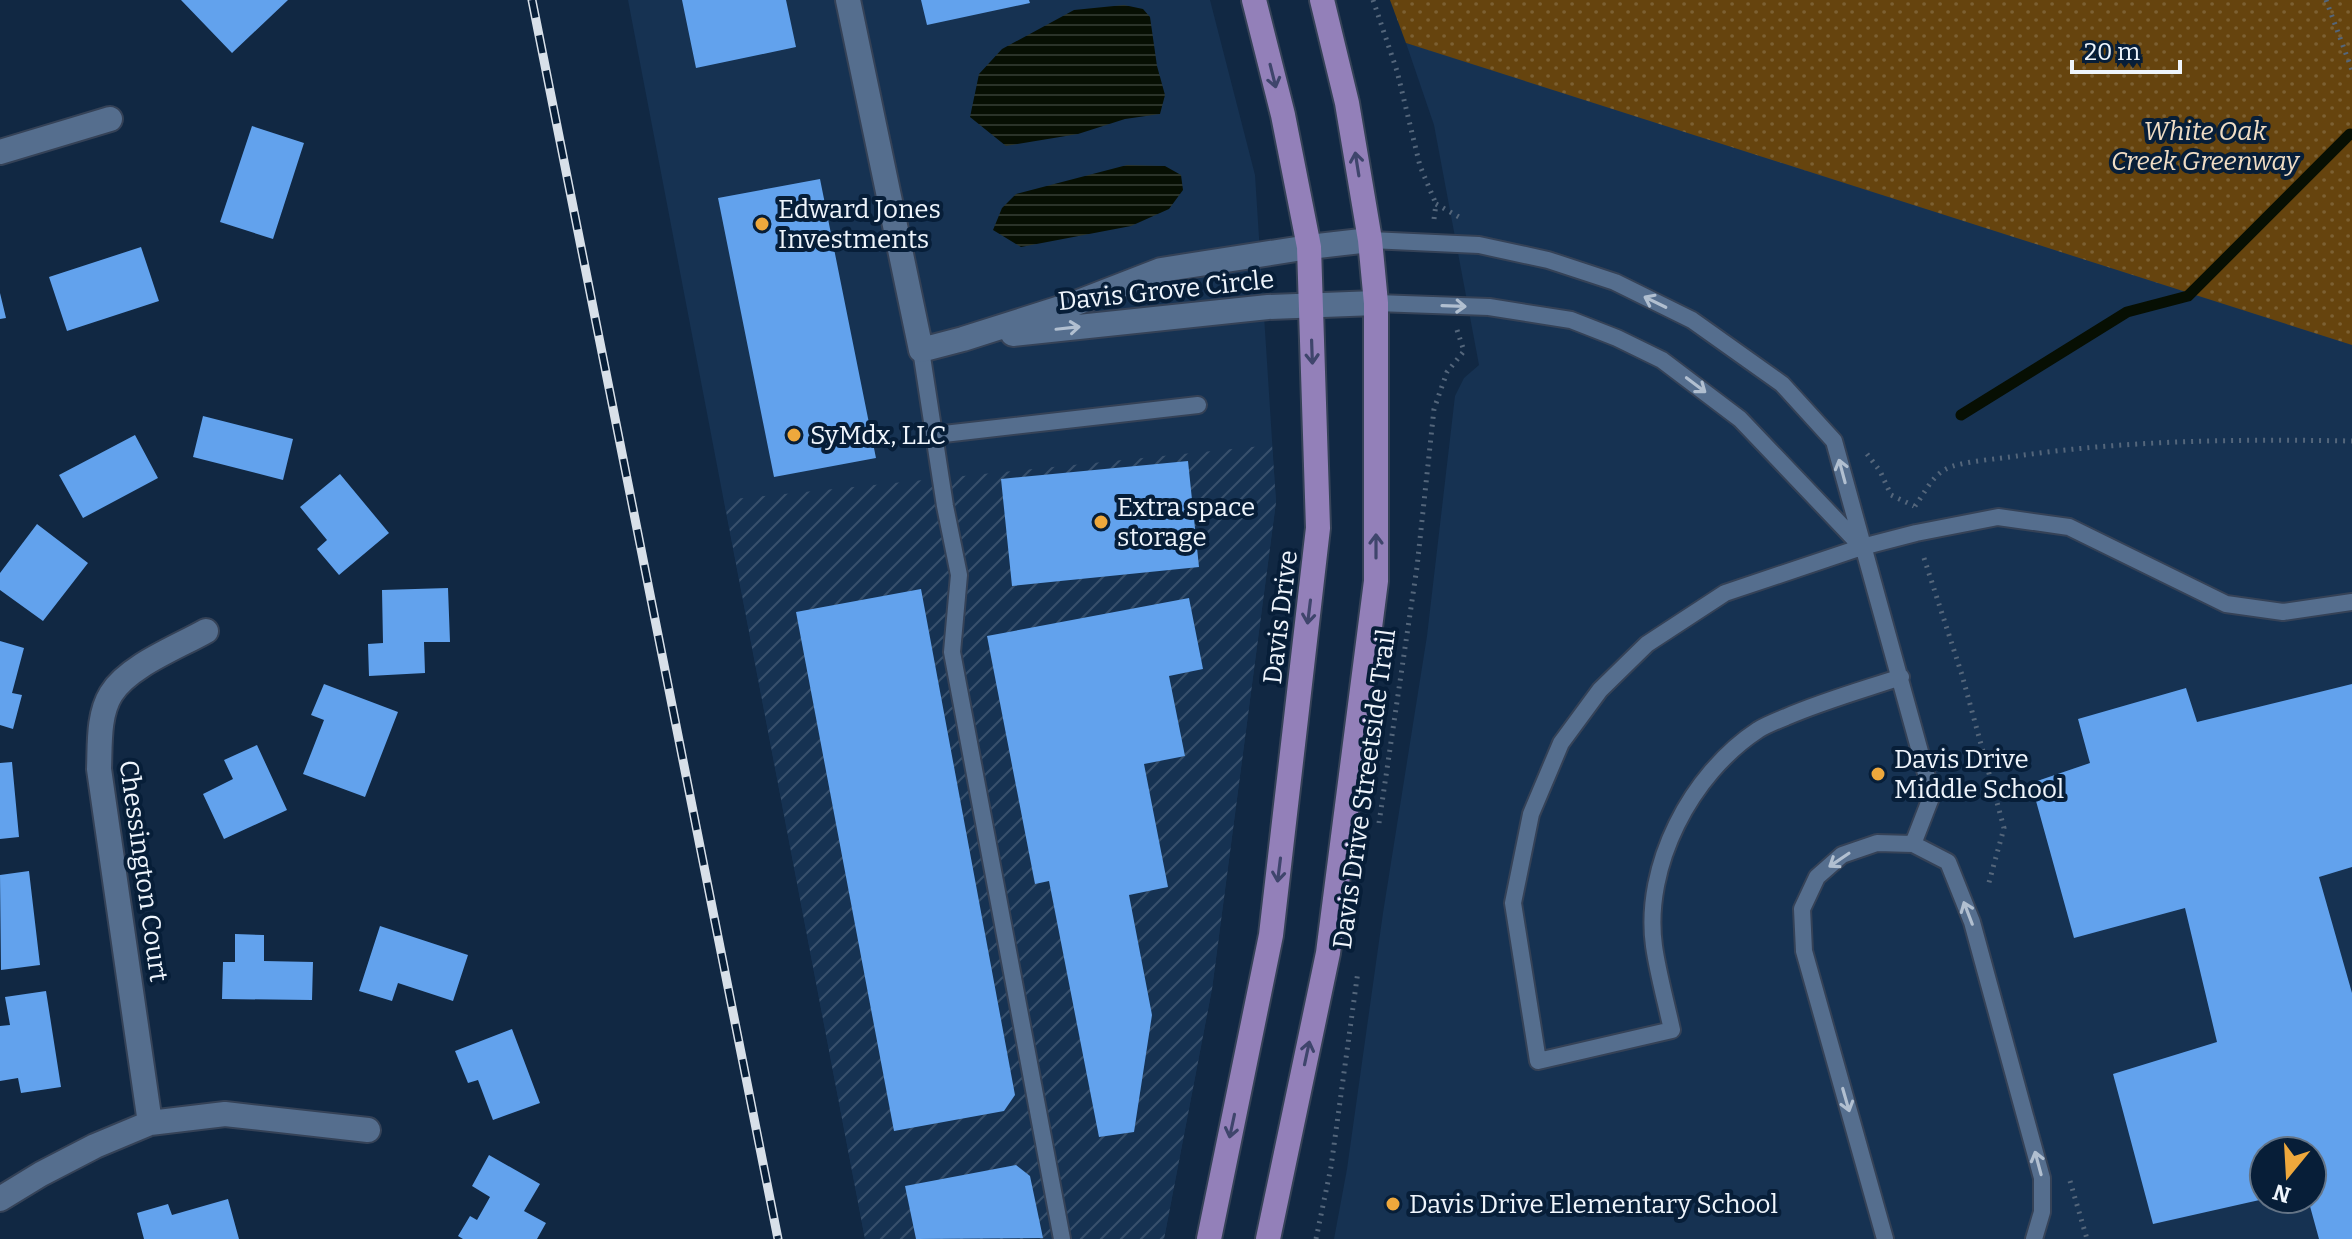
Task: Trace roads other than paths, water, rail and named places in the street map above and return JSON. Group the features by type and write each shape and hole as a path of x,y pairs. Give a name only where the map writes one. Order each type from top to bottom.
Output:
{"main road":[{"name":"Davis Drive","path":"1209,1239 1271,935 1318,528 1309,247 1283,115 1254,0"},
{"path":"1268,1239 1328,953 1376,581 1376,303 1370,240 1347,103 1322,0"}],"street":[{"path":"848,0 921,350"},
{"path":"0,152 110,119"},
{"name":"Davis Grove Circle","path":"921,350 1076,303 1161,270 1370,240"},
{"name":"Davis Grove Circle","path":"963,339 1310,304 1376,303"},
{"name":"Chessington Court","path":"150,1123 99,769 100,727 110,695 131,673 206,631"},
{"path":"0,1199 95,1146 150,1123 225,1114 368,1130"}],"lane":[{"path":"1370,240 1479,245 1548,260 1615,282 1692,320 1782,384 1834,441 1932,795 1913,844"},
{"path":"1376,303 1489,307 1571,320 1662,360 1740,419 1862,547"},
{"path":"921,350 959,575 952,652 1062,1239"},
{"path":"935,435 1198,405"},
{"path":"1901,677 1812,706 1759,729 1725,757 1693,795 1668,845 1653,895 1654,945 1672,1030 1538,1061 1513,903 1531,814 1561,743 1600,690 1647,644 1725,593 1862,547 1998,517 2069,527 2226,604 2283,612 2352,602"},
{"path":"1885,1239 1804,951 1802,909 1817,877 1842,855 1877,843 1913,844 1948,862 1972,922 2042,1178 2042,1212 2034,1239"}],"waterway":[{"path":"1961,415 2127,312 2188,296 2350,134"}],"railway":[{"path":"532,0 778,1239"}],"place":[{"name":"Edward Jones Investments","path":"762,224"},
{"name":"SyMdx, LLC","path":"794,435"},
{"name":"Extra space storage","path":"1101,522"},
{"name":"Davis Drive Middle School","path":"1878,774"},
{"name":"Davis Drive Elementary School","path":"1393,1204"}],"park label":[{"name":"White Oak Creek Greenway","path":"2205,146"}]}
